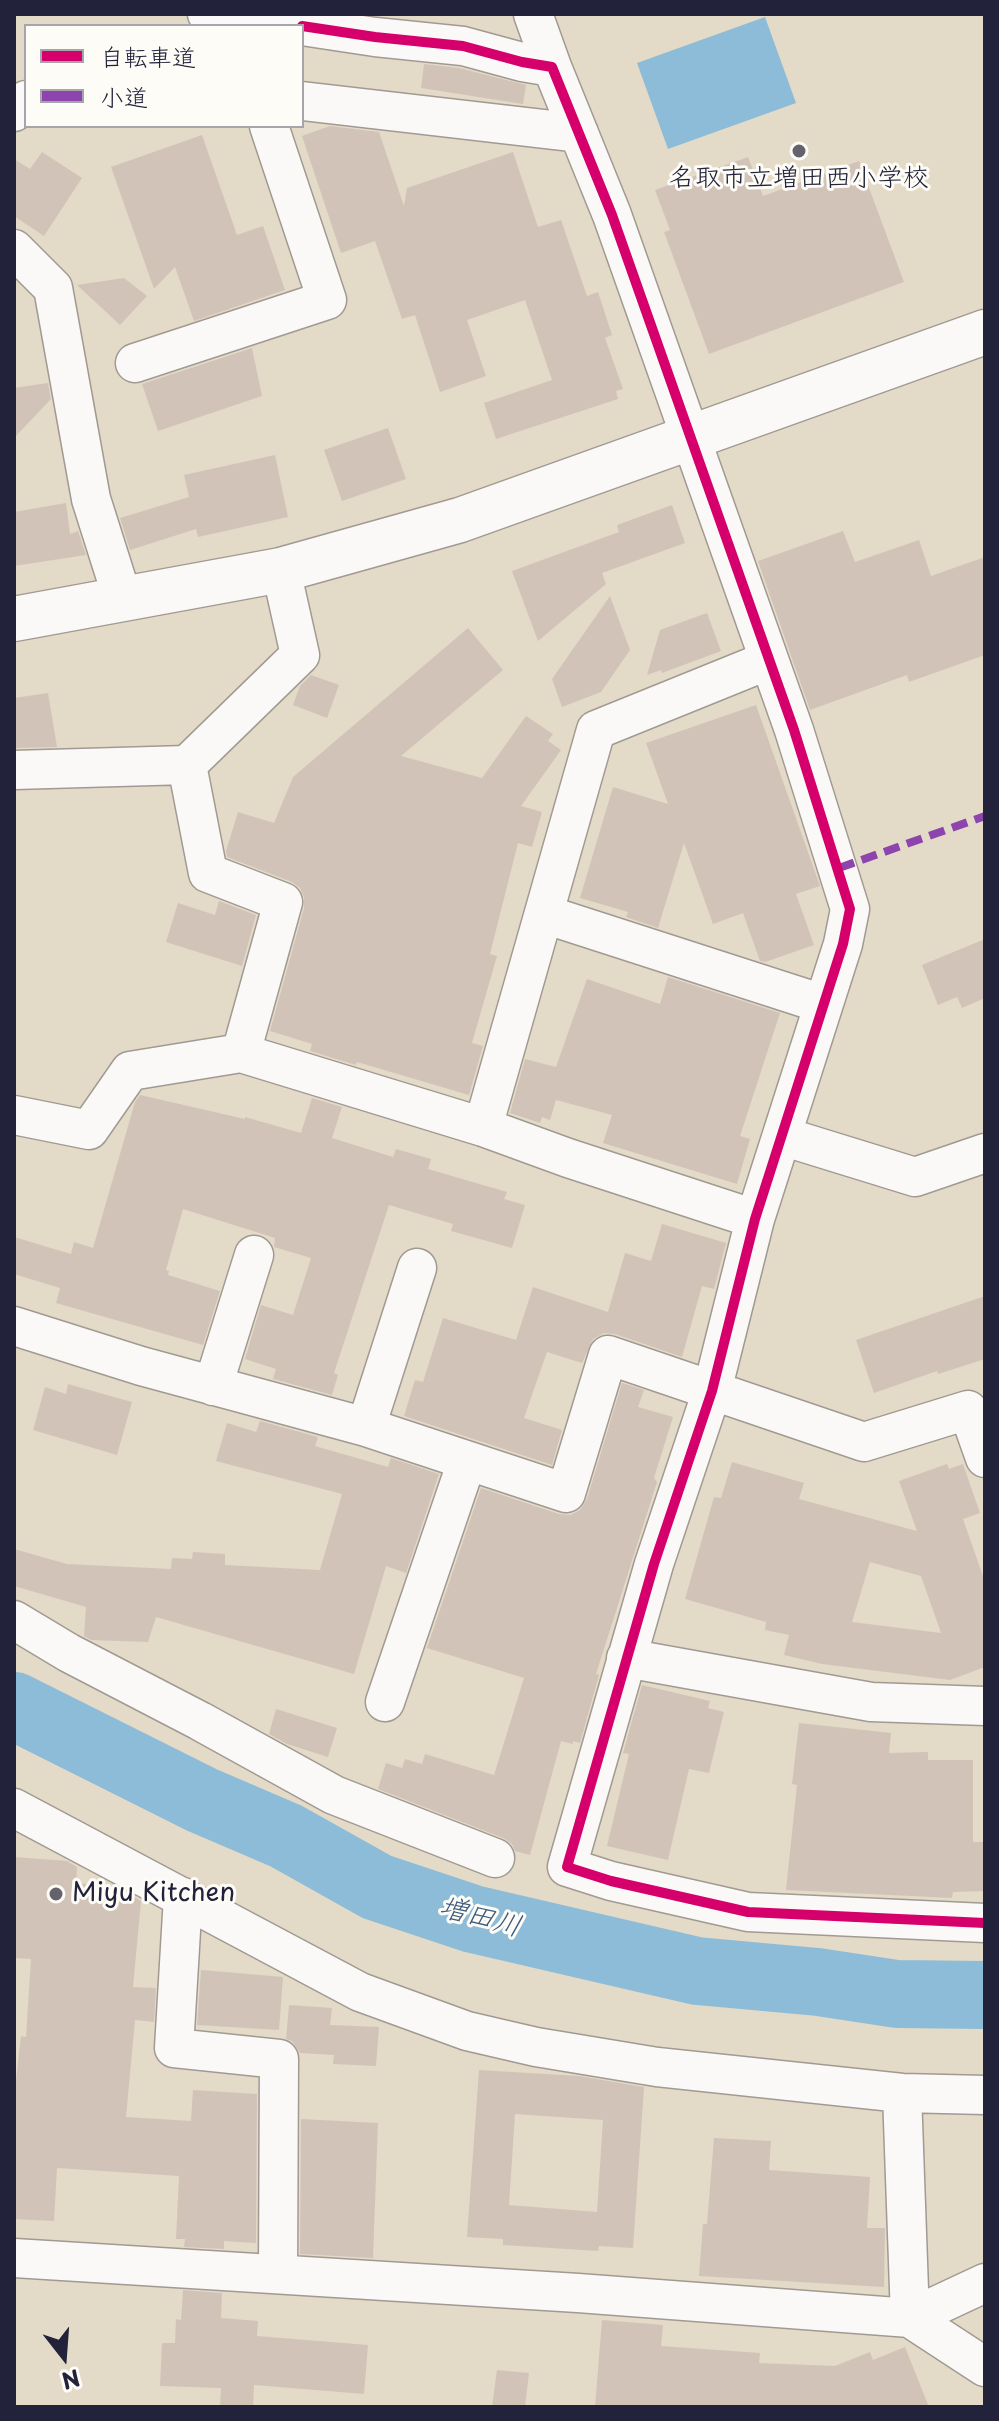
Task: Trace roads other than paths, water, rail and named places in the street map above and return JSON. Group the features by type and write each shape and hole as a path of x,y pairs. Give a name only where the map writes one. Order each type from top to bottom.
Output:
{"street":[{"path":"207,14 285,24"},
{"path":"533,14 612,215 803,758 850,909 843,944 755,1219 712,1391 654,1564 567,1867 611,1881 748,1912 985,1923"},
{"path":"304,26 463,46 552,67"},
{"path":"304,101 579,133"},
{"path":"135,363 327,300 270,128"},
{"path":"14,249 53,288 91,499 123,600"},
{"path":"14,619 281,570 460,520 985,332"},
{"path":"14,770 187,765 300,655 281,570"},
{"path":"483,1127 596,730 769,660"},
{"path":"187,765 208,873 283,902 241,1053"},
{"path":"544,914 823,1004"},
{"path":"14,1115 89,1130 130,1071 241,1053 483,1127 755,1219"},
{"path":"782,1136 915,1177 985,1153"},
{"path":"213,1386 254,1255"},
{"path":"366,1427 417,1268"},
{"path":"14,1326 213,1386 366,1427 566,1493 608,1355 864,1442 968,1410 985,1458"},
{"path":"385,1702 467,1461"},
{"path":"14,1620 69,1653 334,1795 495,1858"},
{"path":"626,1658 871,1702 985,1706"},
{"path":"14,1808 360,1992 467,2031 551,2050 657,2067 902,2093 985,2095"},
{"path":"183,1897 174,2048 279,2059 278,2274"},
{"path":"902,2093 910,2318"},
{"path":"14,2258 910,2318 985,2283"},
{"path":"910,2318 985,2367"}],"water":[{"path":"765,17 796,103 668,149 637,63"}],"waterway":[{"name":"増田川","path":"14,1706 202,1800 286,1836 377,1887 473,1919 697,1971 818,1982 897,1994 985,1995"}],"place":[{"name":"名取市立増田西小学校","path":"799,151"},
{"name":"Miyu Kitchen","path":"56,1894"}]}
